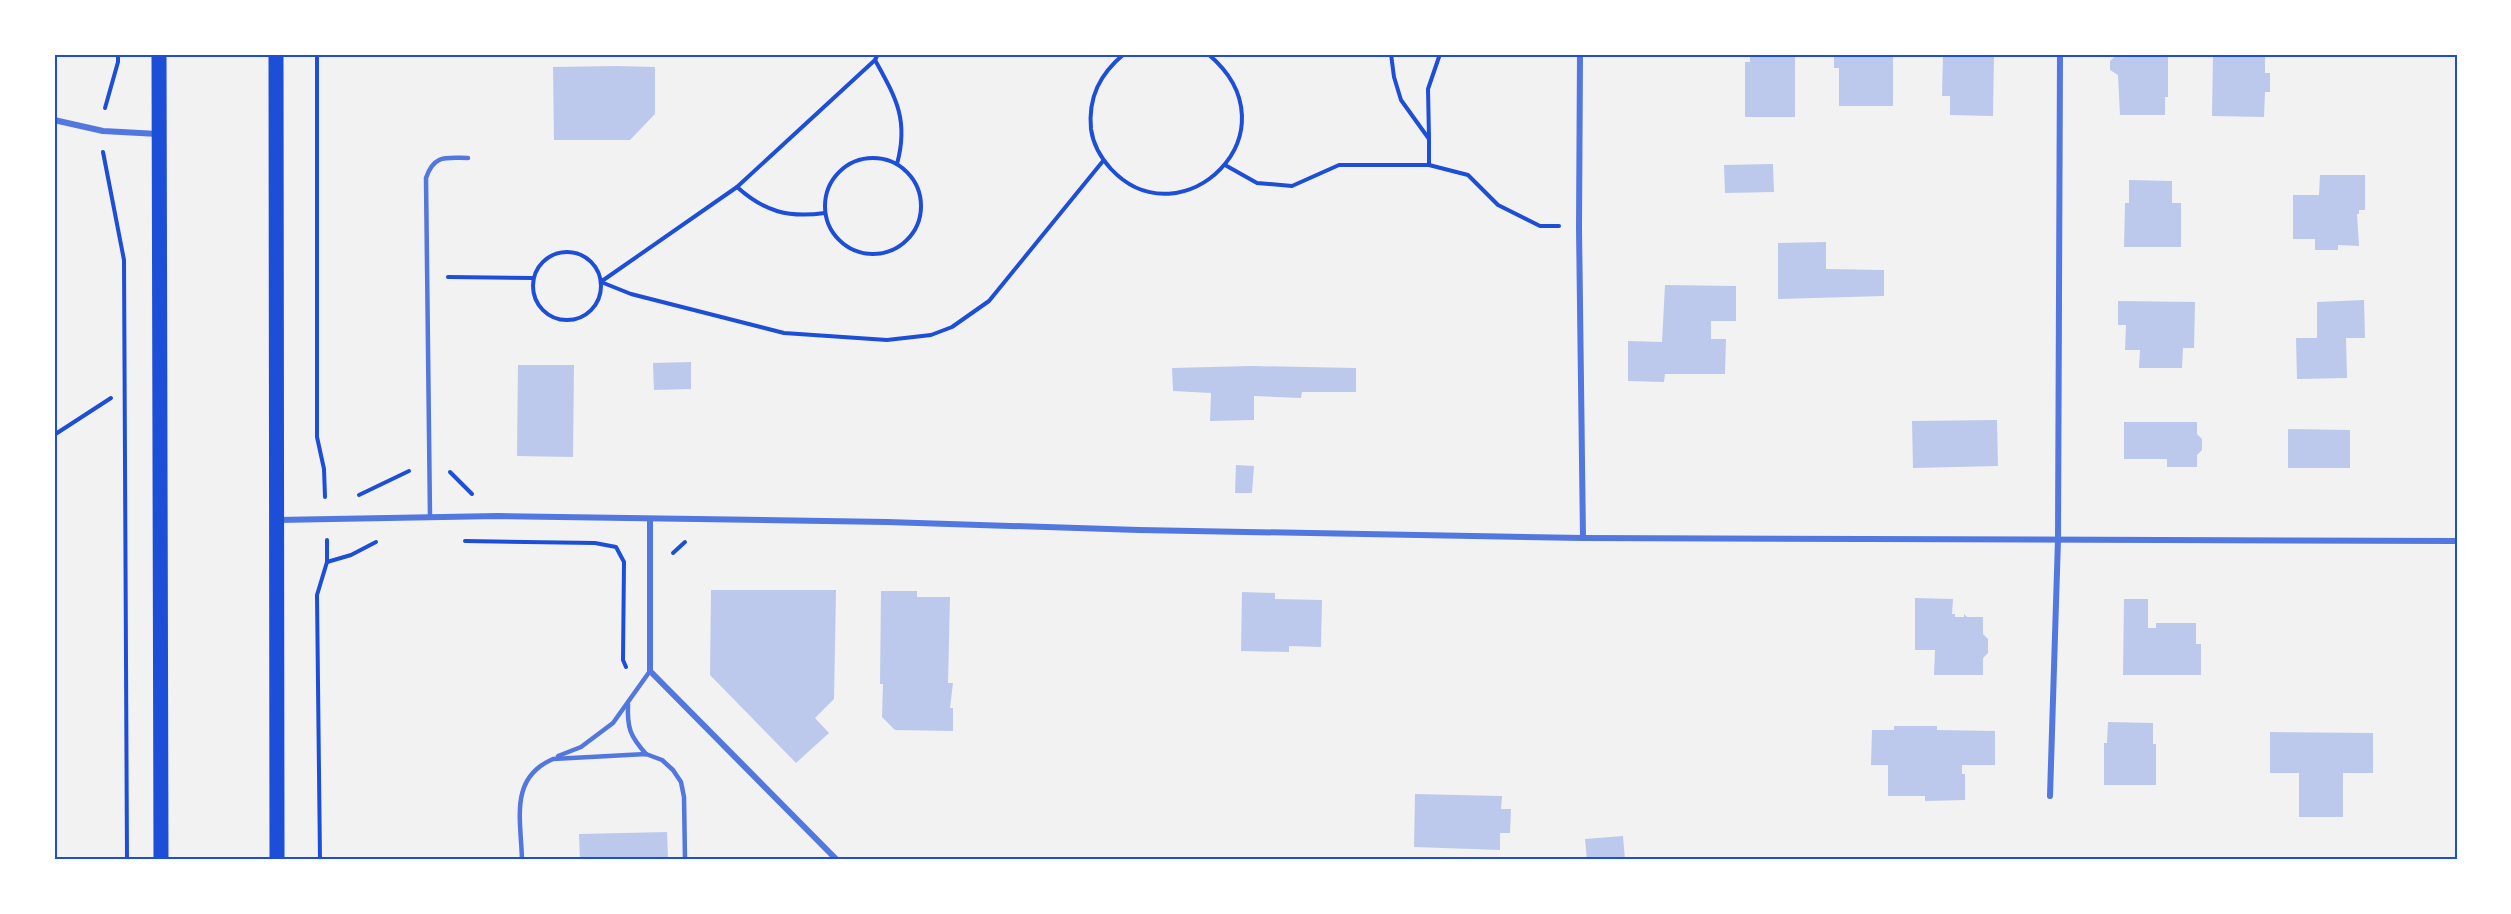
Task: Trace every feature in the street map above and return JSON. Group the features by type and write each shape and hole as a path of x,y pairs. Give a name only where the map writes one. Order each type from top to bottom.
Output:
{"main road":[{"path":"159,54 161,860"},
{"path":"276,54 274,520 276,860"}],"street":[{"path":"1580,54 1579,226 1583,538"},
{"path":"2050,796 2058,539 2060,54"},
{"path":"54,120 104,131 158,134"},
{"path":"274,520 430,517 887,522 1150,530 1583,538 2457,541"},
{"path":"650,519 650,671 837,860"}],"lane":[{"path":"430,517 426,185 430,165 440,158 468,158"},
{"path":"522,860 521,803 523,789 534,770 581,747 613,723 650,671"},
{"path":"628,704 627,724 633,740 646,754"},
{"path":"553,759 646,754 662,760 681,782 684,797 685,860"}],"path":[{"path":"105,110 118,62 118,54"},
{"path":"317,54 317,437 324,469 325,499"},
{"path":"601,282 736,187 875,60 878,54"},
{"path":"1124,54 1109,67 1095,88 1089,112 1092,138 1103,161 1119,178 1140,189 1163,194 1186,190 1208,181 1225,165 1236,147 1242,127 1242,106 1236,86 1224,68 1208,54"},
{"path":"1391,54 1394,77 1401,99 1429,139"},
{"path":"1430,165 1428,88 1440,54"},
{"path":"875,60 900,111 903,136 897,164"},
{"path":"102,150 124,260 127,860"},
{"path":"874,158 897,164 905,169 915,182 921,198 921,215 915,230 904,243 889,252 873,254 856,251 842,242 831,229 825,213 826,197 831,181 843,168 857,160 874,158"},
{"path":"601,282 631,294 784,333 887,340 931,335 952,327 989,301 1103,161"},
{"path":"1225,165 1257,183 1292,186 1339,165 1430,165 1468,175 1498,205 1540,226 1579,226"},
{"path":"736,187 751,199 775,212 802,216 825,213"},
{"path":"562,252 576,253 588,258 597,269 601,282 600,295 594,307 584,316 571,320 558,319 546,313 537,303 533,290 533,278 545,260 562,252"},
{"path":"426,277 533,278"},
{"path":"54,435 111,398"},
{"path":"352,498 414,469"},
{"path":"320,860 317,596 327,562 327,537"},
{"path":"327,562 351,555 378,540"},
{"path":"458,541 595,543 616,547 624,562 623,660 636,688"},
{"path":"351,555 352,545"}],"building":[{"path":"1750,54 1795,54 1795,117 1745,117 1745,62 1750,62"},
{"path":"1834,54 1893,54 1893,106 1839,106 1839,68 1834,68"},
{"path":"1943,54 1994,54 1993,116 1950,115 1950,96 1942,96"},
{"path":"2118,54 2168,54 2168,97 2165,97 2165,115 2120,115 2118,75 2110,70 2110,61"},
{"path":"2213,54 2265,54 2265,73 2270,73 2270,92 2265,92 2264,117 2212,116"},
{"path":"553,67 655,67 655,114 630,140 554,140"},
{"path":"1773,164 1774,192 1725,193 1724,165"},
{"path":"2320,175 2365,175 2365,210 2359,210 2357,214 2359,246 2338,245 2338,250 2315,250 2315,239 2293,239 2293,195 2319,195"},
{"path":"2129,180 2172,181 2172,203 2181,203 2181,247 2124,247 2125,203 2129,203"},
{"path":"1826,242 1826,269 1884,270 1884,296 1778,299 1778,243"},
{"path":"1665,285 1736,286 1736,321 1711,321 1711,339 1726,339 1725,374 1665,374 1664,382 1628,381 1628,341 1662,342"},
{"path":"2364,300 2365,338 2346,338 2347,378 2297,379 2296,338 2317,338 2317,302"},
{"path":"2118,301 2195,302 2194,348 2183,348 2182,368 2139,368 2140,350 2125,350 2126,325 2118,325"},
{"path":"691,362 691,389 654,390 653,363"},
{"path":"518,365 574,365 573,457 517,456"},
{"path":"1251,366 1356,368 1356,392 1302,392 1301,398 1254,396 1254,420 1210,421 1211,393 1173,391 1172,368"},
{"path":"1997,420 1998,466 1913,468 1912,421"},
{"path":"2124,422 2197,422 2197,434 2202,439 2202,450 2197,455 2197,467 2167,467 2167,459 2124,459"},
{"path":"2288,429 2350,430 2350,468 2288,468"},
{"path":"1236,465 1254,466 1252,493 1235,493"},
{"path":"711,590 836,590 834,699 815,718 829,733 796,763 710,675"},
{"path":"881,591 917,591 917,597 950,597 948,683 953,683 950,708 953,708 953,731 895,730 882,717"},
{"path":"1242,592 1275,593 1275,599 1322,600 1321,647 1289,646 1289,652 1241,651"},
{"path":"1915,598 1953,599 1952,614 1955,614 1955,617 1964,617 1964,614 1967,617 1983,617 1983,634 1988,639 1988,653 1983,658 1983,675 1934,675 1935,650 1915,650"},
{"path":"2124,599 2148,599 2148,628 2156,628 2156,623 2196,623 2196,644 2201,644 2201,675 2123,675"},
{"path":"2108,722 2153,723 2153,744 2156,744 2156,785 2104,785 2104,743 2107,743"},
{"path":"1894,726 1937,726 1937,730 1995,731 1995,765 1962,765 1962,774 1965,774 1965,800 1925,801 1925,796 1888,796 1888,765 1871,765 1872,730 1894,730"},
{"path":"2270,732 2373,733 2373,773 2343,773 2343,817 2299,817 2299,773 2270,773"},
{"path":"1415,794 1502,796 1501,809 1511,809 1510,833 1500,833 1500,850 1414,847"},
{"path":"667,832 668,860 580,860 579,834"},
{"path":"1623,836 1625,860 1587,860 1585,839"}]}
